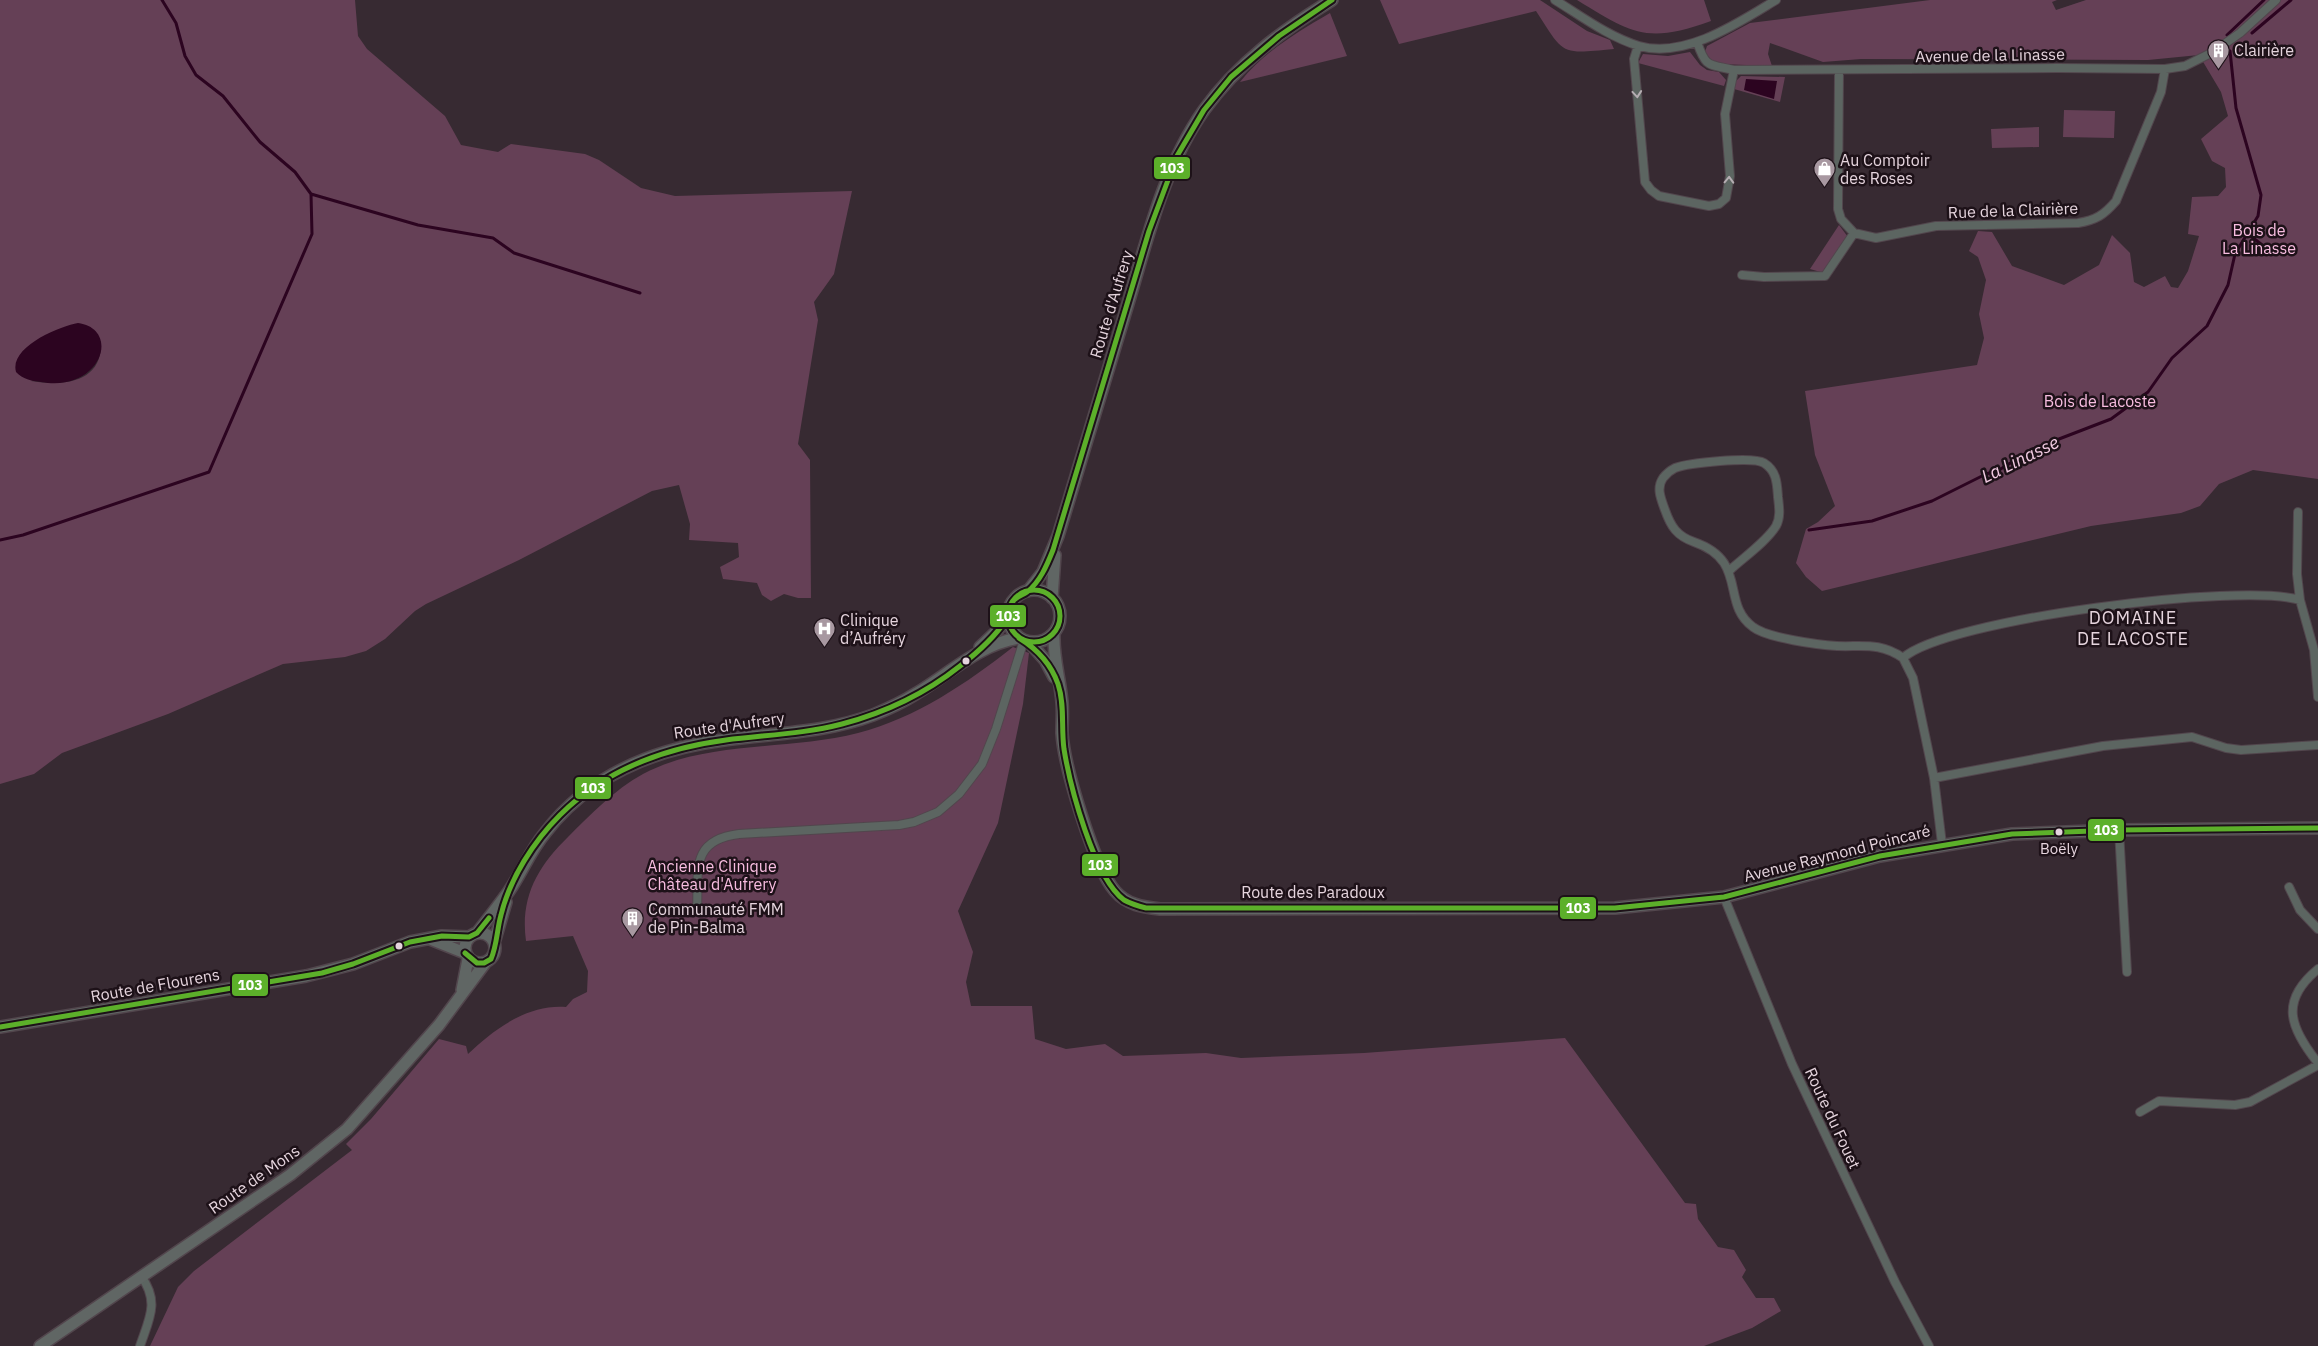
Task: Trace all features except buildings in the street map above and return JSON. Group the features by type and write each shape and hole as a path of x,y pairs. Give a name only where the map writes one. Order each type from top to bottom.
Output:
{"main road":[{"name":"Route d'Aufrery","path":"1028,591 1043,572 1058,536 1161,196 1182,146 1202,112 1254,54 1280,34 1332,0"},
{"name":"Route d'Aufrery","path":"1052,598 1052,578 1058,536"},
{"path":"1028,591 1045,593 1057,604 1060,619 1054,634 1055,663 1061,693 1045,660 1013,632 1009,615 1015,600 1028,591"},
{"name":"Route d'Aufrery","path":"966,660 997,631 1009,615"},
{"path":"1024,640 1047,639 1054,634"},
{"name":"Route d'Aufrery","path":"473,935 509,891 531,852 564,811 585,792 630,764 686,745 818,729 847,723 893,706 917,694 966,660 1003,641 1024,640"},
{"name":"Route des Paradoux","path":"1061,693 1064,749 1069,773 1086,827 1108,881 1115,891 1132,904 1160,909 1580,910 1724,897"},
{"name":"Avenue Raymond Poincaré","path":"1724,897 1880,856 1942,844 2012,834 2119,830 2318,828"},
{"name":"Route d'Aufrery","path":"494,943 509,891"},
{"path":"430,939 466,956 476,963 485,963 493,955 494,943 489,936 473,935 465,944 466,956"},
{"name":"Route de Flourens","path":"0,1027 322,973 353,964 410,942 442,936 473,935"},
{"name":"Route de Mons","path":"456,1003 466,978 466,956"},
{"name":"Route de Mons","path":"40,1346 290,1175 347,1129 397,1074 456,1003 485,963"}],"street":[{"path":"1555,0 1615,36 1638,46 1664,49 1697,42 1776,0"},
{"name":"Avenue de la Linasse","path":"1697,42 1703,60 1709,65 1734,70 2165,69 2184,66 2213,52 2240,33 2276,0"},
{"path":"1638,46 1634,59 1645,182 1658,196 1709,206 1719,204 1726,198 1730,176 1725,114 1734,70"},
{"name":"Rue de la Clairière","path":"1854,233 1876,238 1936,226 2078,223 2094,220 2105,214 2116,201 2161,92 2165,69"},
{"path":"1742,275 1764,277 1825,276 1854,233 1841,219 1838,209 1838,70"},
{"path":"1730,570 1777,525 1780,512 1774,474 1765,463 1752,459 1673,469 1662,479 1659,492 1671,525 1683,538 1705,546 1713,552 1730,570 1732,586 1745,620 1760,632 1836,646 1880,646 1903,658 1913,678 1934,778 1942,844"},
{"path":"2298,512 2297,574 2300,600 2314,650 2318,696"},
{"path":"1903,658 1918,647 1966,632 2039,618 2158,600 2225,596 2289,597 2300,600"},
{"path":"697,912 700,859 707,846 714,840 739,834 899,825 928,817 944,807 959,794 982,764 996,729 1024,640"},
{"path":"1934,778 2103,746 2192,737 2226,748 2241,750 2318,746"},
{"path":"2119,830 2127,972"},
{"path":"2288,887 2300,910 2318,929"},
{"name":"Route du Fouet","path":"1724,897 1792,1064 1895,1282 1929,1346"},
{"path":"2140,1112 2159,1101 2235,1105 2250,1102 2318,1064 2296,1032 2294,999 2302,983 2318,969"},
{"path":"140,1346 153,1304 152,1295 141,1276"}],"green space":[{"path":"0,0 355,0 358,36 367,49 445,116 461,145 498,152 511,144 585,154 599,160 641,188 675,196 852,191 834,274 814,302 818,320 798,444 810,460 811,598 798,598 784,594 771,601 762,595 757,583 723,579 720,567 739,557 738,543 689,540 690,524 679,485 652,491 519,560 426,604 415,611 385,639 366,651 345,657 283,664 168,714 62,753 34,774 0,784","holes":["101,341 100,355 95,366 88,374 78,379 55,383 31,381"]},
{"path":"1380,0 1540,0 1587,31 1610,40 1614,49 1583,52 1566,49 1553,37 1536,11 1399,44"},
{"path":"1577,0 1704,0 1711,21 1671,32 1641,32 1612,21"},
{"name":"Bois de Lacoste","path":"1930,0 2057,0 2052,2 2056,10 2086,0 2318,0 2318,479 2253,470 2219,484 2200,506 2181,513 2091,526 1822,591 1806,577 1796,563 1806,529 1818,522 1835,506 1815,455 1805,391 1977,365 1984,338 1979,314 1986,280 1978,257 1969,251 1978,231 1992,232 2012,266 2064,285 2099,265 2112,235 2130,253 2134,282 2144,287 2165,276 2171,287 2178,288 2188,271 2199,236 2188,234 2192,197 2218,196 2226,187 2225,168 2212,161 2201,139 2228,116 2221,92 2199,55 2148,60 1861,59 1823,62 1770,43 1768,54 1772,66 1719,64 1712,61 1705,52 1707,46 1750,23"},
{"path":"1330,13 1347,56 1240,82 1270,52 1293,35"},
{"path":"1690,52 1700,65 1707,70 1719,72 1726,80 1724,86 1638,63 1643,54 1668,56"},
{"path":"1741,76 1785,77 1780,102 1734,89 1736,81"},
{"path":"2064,110 2115,111 2114,138 2063,137"},
{"path":"2039,127 2039,147 1992,148 1991,129"},
{"path":"1839,225 1848,237 1824,273 1810,269"},
{"name":"Ancienne Clinique Château d'Aufrery","path":"1013,647 1029,653 1023,704 998,823 958,911 973,952 966,982 971,1006 1032,1006 1035,1039 1066,1049 1105,1044 1123,1056 1206,1053 1241,1058 1364,1053 1565,1038 1685,1203 1696,1204 1698,1219 1718,1247 1734,1250 1746,1270 1742,1277 1756,1298 1774,1298 1781,1311 1752,1328 1704,1346 150,1346 178,1287 194,1271 352,1150 346,1144 371,1119 439,1039 466,1046 468,1054 500,1027 512,1020 538,1010 566,1007 573,999 587,992 588,971 573,936 526,941 526,911 528,897 533,884 557,848 613,795 643,774 668,763 694,756 749,747 832,739 879,726 920,709 940,698 978,674"}],"shaded area":[{"path":"1746,79 1777,81 1774,99 1744,90"},
{"path":"78,323 92,328 99,336 101,347 98,359 91,370 78,378 62,383 31,380 16,372 16,363 20,354 28,346 49,333"}],"waterway":[{"path":"162,0 176,23 185,56 196,75 223,96 260,142 295,172 311,194 418,225 493,238 514,253 640,293"},
{"name":"La Linasse","path":"2227,35 2264,0"},
{"path":"2252,33 2291,0"},
{"name":"La Linasse","path":"1809,530 1872,521 1932,501 1986,474 1999,470 2033,449 2111,419 2148,392 2172,358 2207,326 2228,285 2235,254 2258,216 2261,195 2236,108 2230,51"},
{"path":"0,540 23,535 209,472 312,234 311,194"},
{"path":"2248,234 2270,251"}],"transit line":[{"name":"103","path":"465,953 477,963 484,963 491,959 505,901 524,861 550,825 596,785 637,764 681,749 726,740 813,730 842,724 873,714 904,701 933,685 966,661 991,639 1006,620 1014,600 1032,588 1039,578 1053,550 1149,231 1177,156 1204,110 1231,77 1279,36 1332,0"},
{"name":"103","path":"1034,590 1044,592 1052,598 1058,606 1060,616 1058,626 1052,634 1044,640 1034,642 1024,640 1016,634 1010,626 1008,616 1010,606 1016,598 1024,592 1034,590"},
{"name":"103","path":"1019,638 1043,658 1058,684 1062,708 1064,749 1078,807 1093,852 1113,889 1124,900 1146,908 1615,908 1724,897 1880,856 2012,834 2119,830 2318,828"},
{"name":"103","path":"0,1027 322,973 353,964 410,942 442,936 469,937 477,933 489,918"}],"place":[{"name":"Clairière","path":"2218,69"},
{"name":"Au Comptoir des Roses","path":"1824,188"},
{"name":"Clinique d’Aufréry","path":"824,648"},
{"name":"Boëly","path":"2059,832"},
{"name":"Communauté FMM de Pin-Balma","path":"632,937"}],"district":[{"name":"DOMAINE DE LACOSTE","path":"2133,628"}],"park label":[{"name":"Bois de La Linasse","path":"2259,239"}]}
